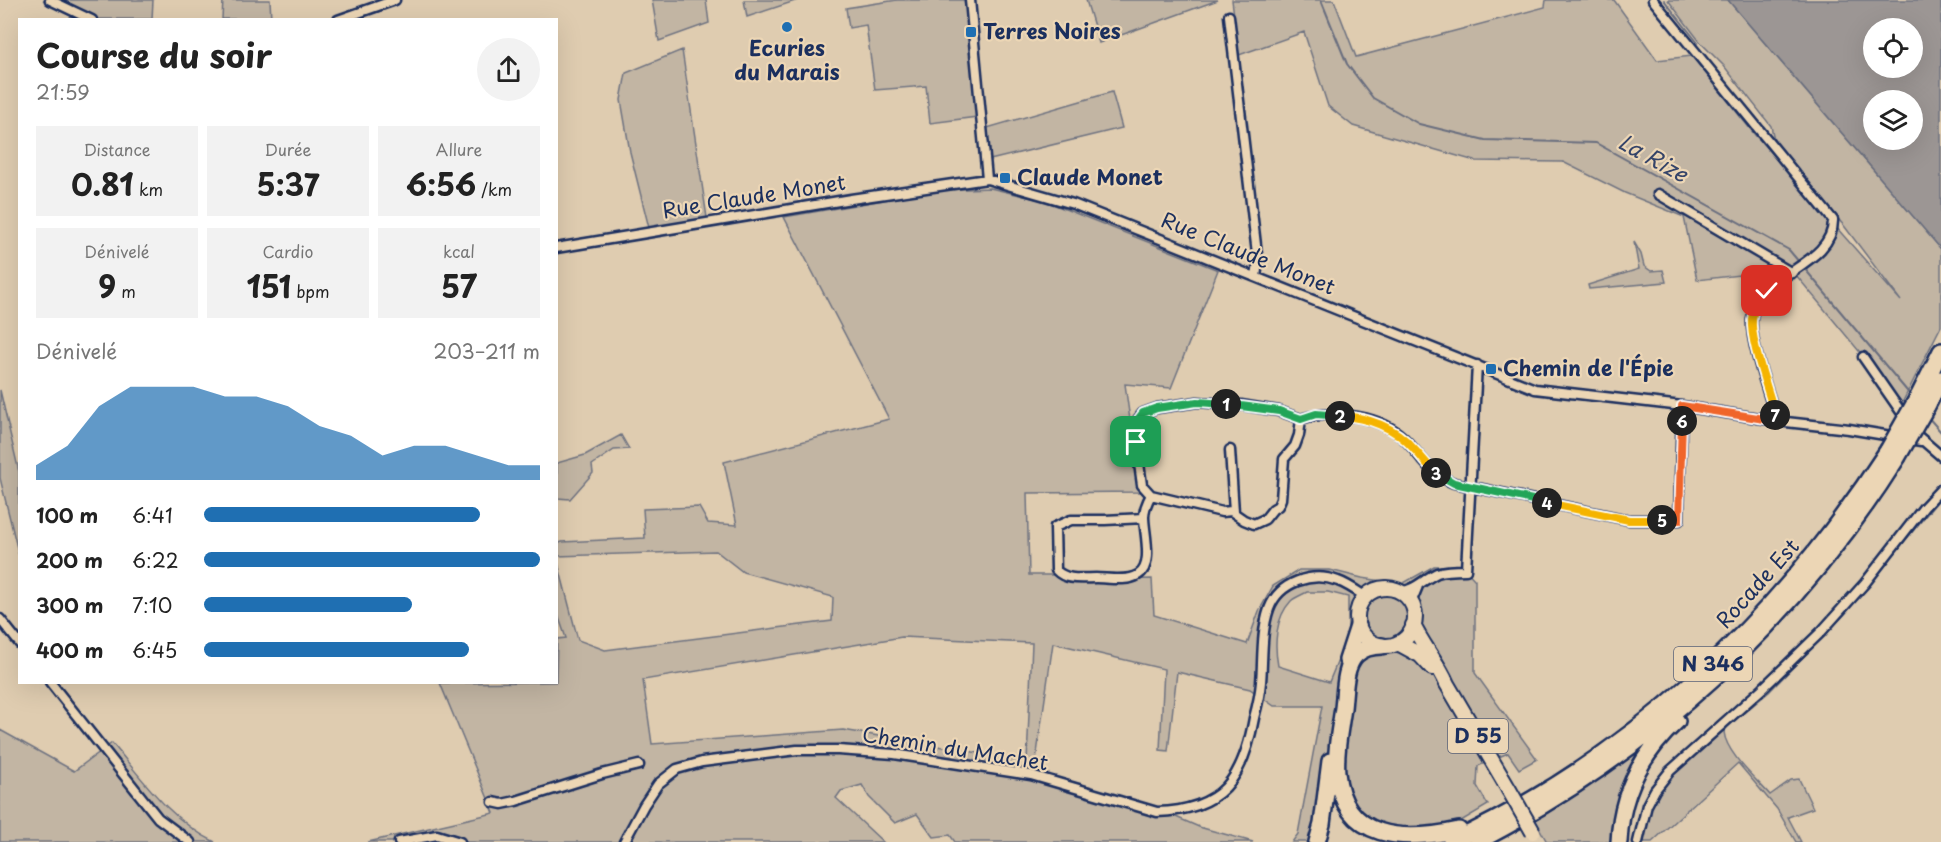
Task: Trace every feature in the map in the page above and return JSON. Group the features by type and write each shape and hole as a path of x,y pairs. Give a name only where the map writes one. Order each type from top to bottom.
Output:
{"highway":[{"name":"Rocade Est","path":"1477,842 1593,775 1662,723 1710,683 1784,609 1849,530 1922,401 1941,351"},
{"name":"Rocade Est","path":"1922,401 1941,379"},
{"name":"Rocade Est","path":"1451,842 1563,780 1619,742 1681,692 1730,648 1809,561 1893,454"},
{"path":"1317,842 1344,667 1358,627"},
{"path":"1382,646 1371,647 1356,655 1348,672 1337,757 1340,788 1350,811 1368,830 1397,841 1431,840 1475,822 1487,824"},
{"path":"1619,842 1624,802 1636,774 1656,743 1701,699 1710,683"}],"main road":[{"path":"1381,589 1399,592 1411,603 1414,618 1413,625 1405,639 1382,646 1367,639 1358,627 1358,611 1366,597 1381,589"},
{"name":"D 55","path":"1413,625 1440,667 1536,837"},
{"name":"D 55","path":"1398,643 1420,655 1448,684"}],"street":[{"path":"50,0 88,18"},
{"path":"344,18 395,0"},
{"path":"970,0 987,179"},
{"path":"1653,0 1833,220 1833,232 1828,242 1762,296 1757,302 1752,318 1753,335 1777,421"},
{"path":"1229,16 1258,262 1256,277"},
{"name":"Rue Claude Monet","path":"558,248 987,179 1073,204 1535,389 1682,406 1921,441"},
{"path":"1659,194 1793,272"},
{"path":"1863,357 1921,441 1941,456"},
{"path":"1399,592 1418,586 1426,579 1441,572 1466,570 1477,365"},
{"path":"1301,419 1295,446 1284,459 1281,499 1278,506 1273,508 1265,519 1254,524 1234,513 1151,495 1142,485 1136,442 1137,421 1143,413 1157,408 1197,402 1241,405 1279,411 1301,419 1316,414 1357,417 1397,432 1434,472 1454,483 1629,520 1679,520 1682,406"},
{"path":"1931,447 1941,442"},
{"path":"1230,450 1234,513"},
{"path":"1638,842 1647,806 1655,790 1670,771 1821,632 1941,489"},
{"path":"1144,518 1071,520 1054,527 1056,570 1066,578 1137,576 1144,569 1146,558 1144,518 1146,505 1151,495"},
{"name":"Chemin du Machet","path":"624,842 658,784 677,769 702,762 797,750 894,754 1030,775 1156,812 1191,808 1213,798 1231,783 1241,765 1251,738 1261,685 1263,640 1269,609 1279,594 1295,582 1319,576 1338,581 1366,597"},
{"path":"1411,603 1418,586"},
{"path":"0,619 18,642"},
{"path":"52,684 158,818 190,842"},
{"path":"493,802 502,804 516,801 639,765"},
{"path":"399,842 437,835 460,842"}],"shaded area":[{"path":"43,0 153,0 152,18 82,18"},
{"path":"223,0 270,0 271,18 222,18"},
{"path":"652,0 706,0 709,23 659,41"},
{"path":"744,0 798,0 747,17"},
{"path":"897,0 966,0 977,117 930,123 926,86 875,90 866,25 849,28 846,8"},
{"path":"1086,0 1218,0 1099,43"},
{"path":"1232,0 1334,0 1356,57 1545,7 1546,0 1614,0 1657,60 1692,56 1755,135 1901,301 1845,227 1775,144 1771,126 1668,0 1728,0 1941,249 1941,326 1902,403 1791,269 1697,280 1684,217 1625,193 1563,162 1475,161 1353,126 1328,106 1304,32 1239,55"},
{"path":"1728,0 1941,0 1941,249"},
{"path":"682,50 707,218 649,228 630,152 621,100 626,73"},
{"path":"1112,92 1122,128 990,160 987,128"},
{"path":"990,188 1045,201 1218,270 1171,388 1125,384 1140,492 1027,493 1029,575 1053,575 1063,581 1152,579 1154,615 1247,644 1259,611 1273,586 1299,570 1330,570 1402,584 1434,566 1462,566 1475,580 1475,673 1537,759 1519,769 1508,753 1478,766 1477,786 1488,805 1451,827 1388,831 1363,816 1347,792 1323,769 1313,827 1308,842 1292,842 1298,834 1322,706 1274,706 1250,689 1177,672 1168,751 1160,750 1164,669 1053,643 1034,774 1148,805 1199,827 1253,842 955,842 950,835 934,837 917,814 895,823 869,797 862,785 841,791 836,798 883,842 368,842 494,813 440,684 558,684 558,639 566,638 558,615 558,563 578,640 605,650 832,621 833,597 743,572 716,551 558,556 558,544 562,542 645,538 643,509 699,507 708,523 737,525 724,462 889,419 784,217 943,190","holes":["1307,592 1328,592 1348,597 1348,636 1329,682 1278,666 1276,649 1279,624 1291,601","902,637 1032,643 1027,761 843,730 652,744 643,680"]},
{"path":"1634,242 1641,254 1644,266 1651,271 1663,270 1666,282 1589,289 1588,285 1639,269"},
{"path":"0,390 18,468 18,552 0,478"},
{"path":"621,435 629,449 614,450 592,465 593,473 570,499 558,498 558,463 585,455"},
{"path":"1941,493 1941,497 1845,614 1769,692 1728,726 1724,732 1736,757 1770,795 1791,780 1799,779 1813,808 1788,817 1801,842 1796,842 1777,809 1738,763 1652,842 1642,842 1647,815 1666,780 1773,682"},
{"path":"0,730 74,771 112,743 171,811 184,823 215,842 0,842"},
{"path":"1641,750 1644,752 1613,842 1547,842 1535,820 1569,800"}],"waterway":[{"name":"La Rize","path":"1321,0 1347,64 1373,98 1419,124 1485,140 1596,143 1789,250 1912,397"},
{"path":"1664,0 1698,43"},
{"name":"La Rize","path":"1927,416 1941,432"}],"place":[{"name":"Ecuries du Marais","path":"787,27"},
{"name":"Terres Noires","path":"971,32"},
{"name":"Claude Monet","path":"1005,178"},
{"name":"Chemin de l'Épie","path":"1491,369"}],"route":[{"path":"1136,442 1137,421 1143,413 1157,408 1197,402 1241,405 1279,411 1301,419 1316,414 1357,417 1397,432 1434,472 1454,483 1629,520 1679,520 1682,406 1777,421 1753,335 1752,318 1757,302 1767,291"}]}
